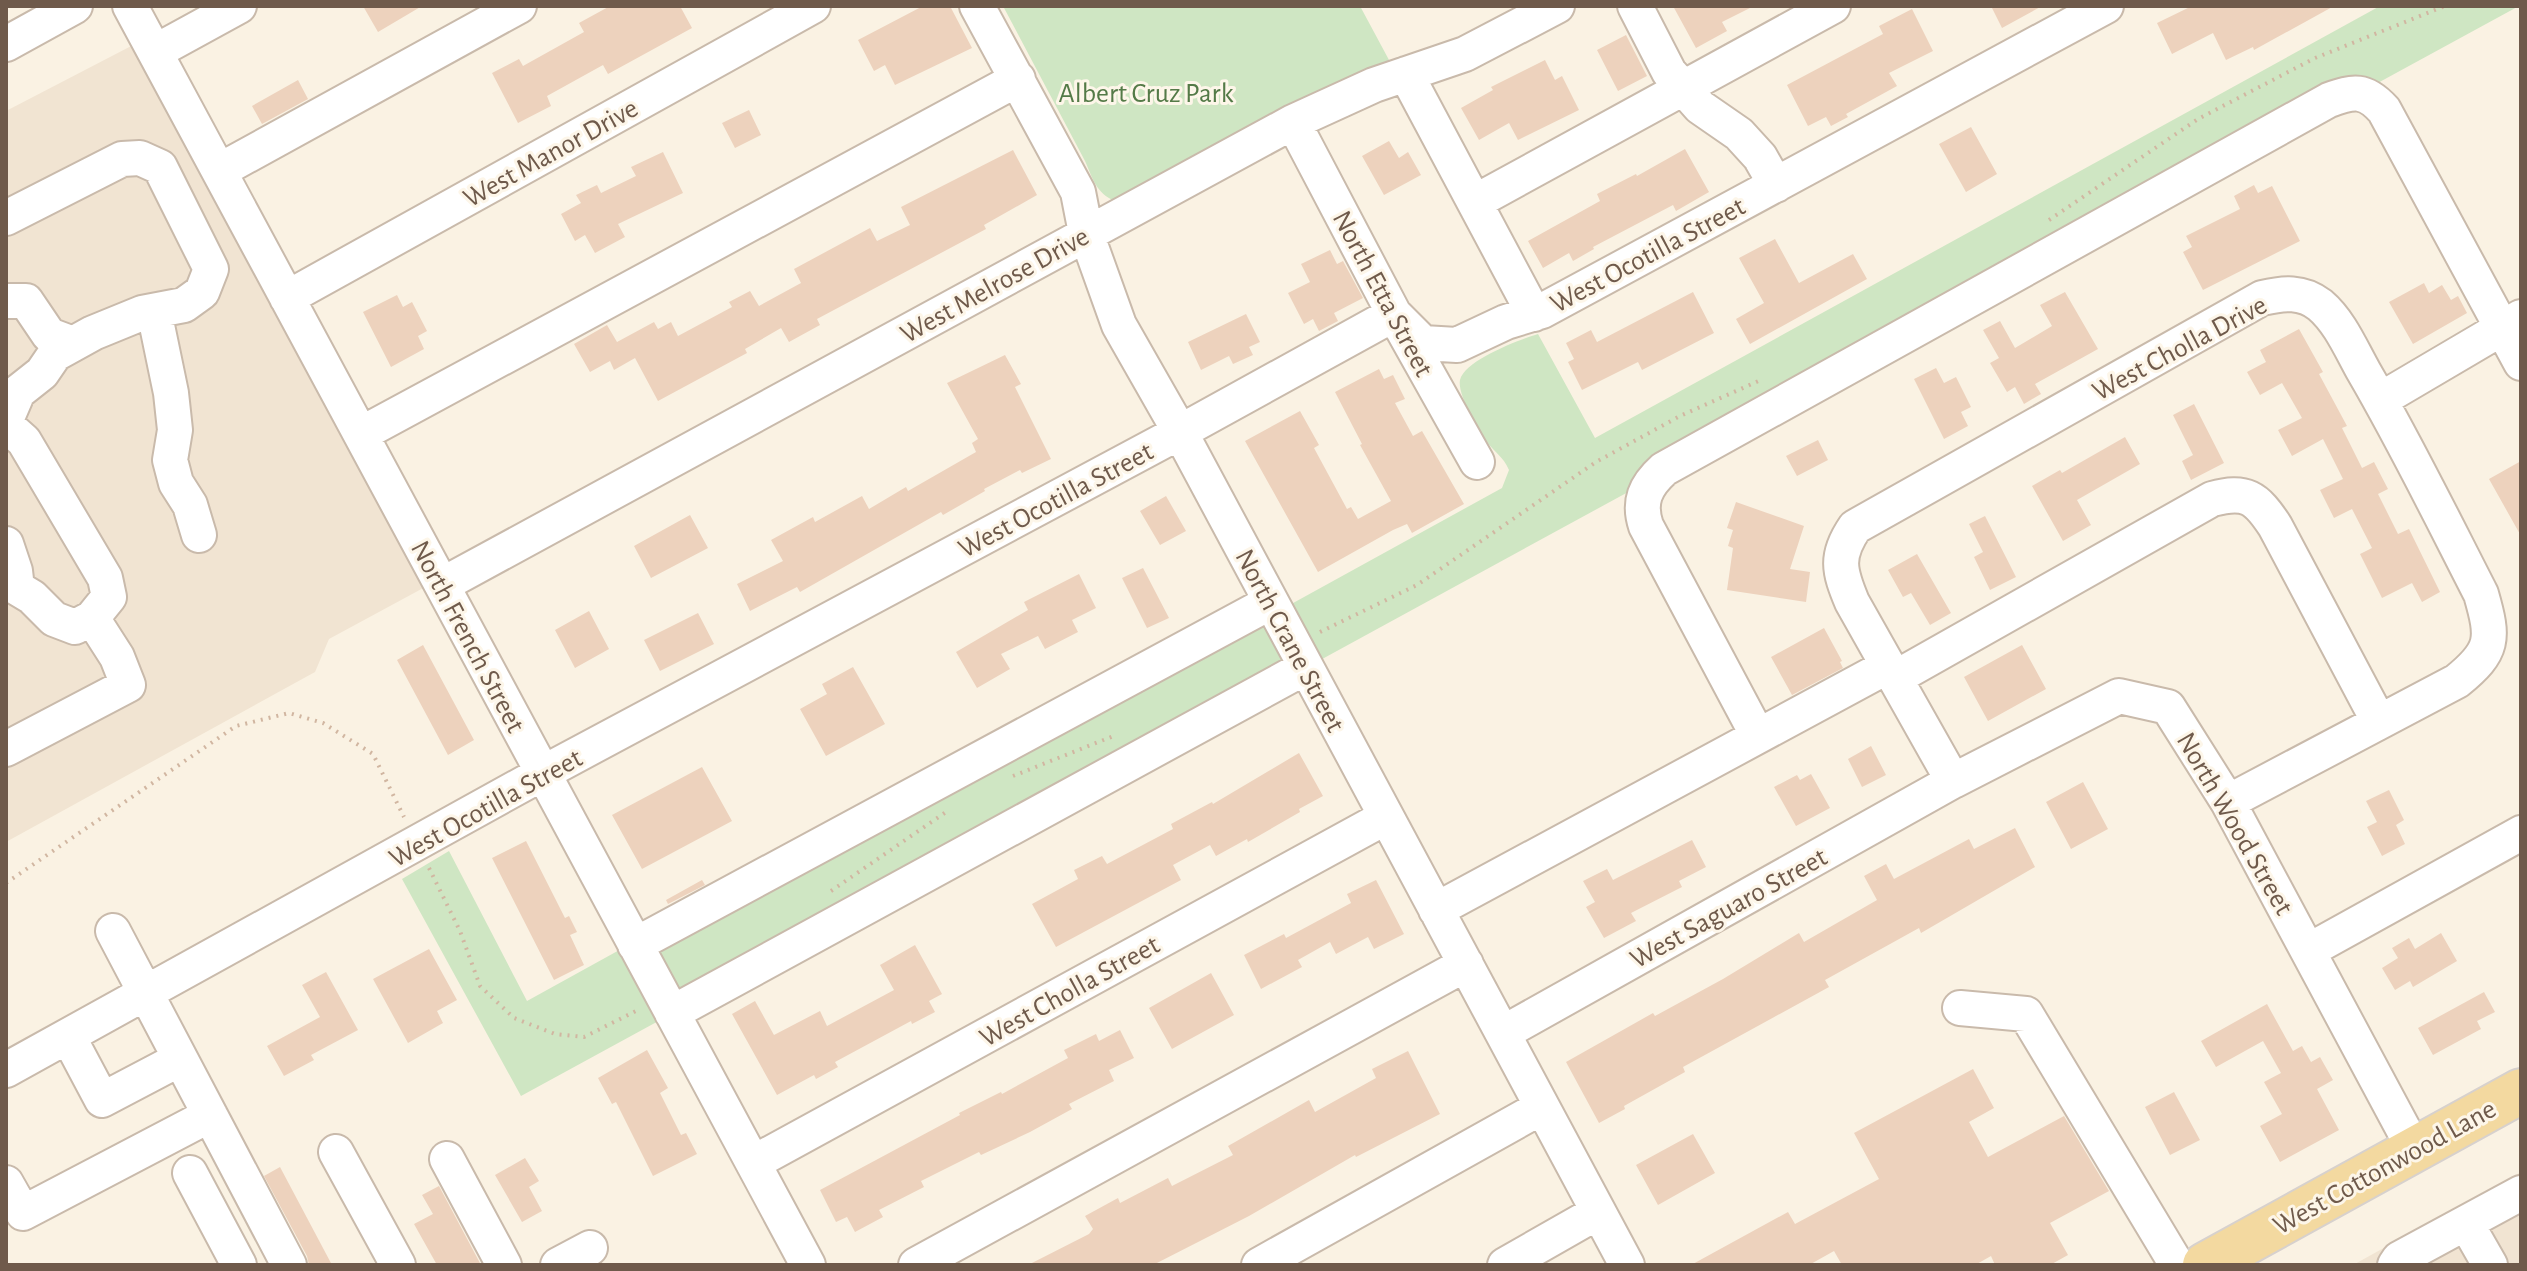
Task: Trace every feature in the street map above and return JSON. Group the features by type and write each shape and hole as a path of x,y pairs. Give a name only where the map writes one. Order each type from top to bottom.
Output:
{"main road":[{"name":"West Cottonwood Lane","path":"2205,1265 2521,1091"}],"street":[{"path":"6,44 75,6"},
{"name":"North French Street","path":"130,6 808,1265"},
{"path":"155,52 239,6"},
{"path":"219,171 519,6"},
{"name":"West Manor Drive","path":"287,298 813,6"},
{"name":"North Crane Street","path":"977,6 1078,192 1086,233 1119,325 1180,432 1627,1265"},
{"name":"West Melrose Drive","path":"442,585 1293,122 1374,85 1465,54 1515,16 1557,6"},
{"path":"1635,6 1669,72 1700,107 1739,134 1760,157 1776,185"},
{"path":"1475,202 1833,6"},
{"name":"West Ocotilla Street","path":"6,1070 543,773 1394,314 1423,343 1457,345 1506,322 1534,314 2106,6"},
{"path":"1406,74 1534,314"},
{"path":"361,434 1018,79"},
{"path":"1758,736 1646,526 1641,509 1651,481 1664,469 2329,100 2361,93 2373,98 2384,110 2512,322 2521,363"},
{"name":"North Etta Street","path":"1293,122 1394,314 1477,462"},
{"path":"6,218 122,159 140,158 160,167 211,269 202,292 184,305 154,311 93,333 55,354 42,373 18,392 6,422 24,441 105,578 109,597 92,618 75,627 54,619 32,597 12,591 6,544"},
{"name":"West Cholla Drive","path":"1953,781 1852,602 1843,580 1840,562 1844,543 1855,527 2262,298 2282,293 2303,294 2321,306 2336,322 2380,400 2481,594 2490,625 2489,643 2480,662 2457,681 2228,802"},
{"path":"6,301 26,301 49,335 73,344"},
{"path":"154,311 171,393 175,430 170,460 176,483 190,505 199,535"},
{"path":"2380,400 2512,322"},
{"path":"1436,910 1758,736 1892,672 2212,499 2232,494 2251,498 2263,508 2275,526 2379,722"},
{"path":"635,945 1271,602"},
{"path":"6,749 128,685 117,657 92,618"},
{"path":"668,1005 1300,656"},
{"name":"North Wood Street","path":"1953,781 2119,696 2168,707 2228,802 2414,1149"},
{"name":"West Saguaro Street","path":"1503,1033 1953,781"},
{"name":"West Cholla Street","path":"753,1163 1386,817"},
{"path":"2308,951 2521,833"},
{"path":"113,931 289,1265"},
{"path":"916,1265 1466,964"},
{"path":"1960,1008 2026,1014 2177,1265"},
{"path":"68,1036 102,1100 180,1059"},
{"path":"1259,1265 1542,1107"},
{"path":"6,1183 23,1213 210,1115"},
{"path":"336,1152 398,1265"},
{"path":"447,1159 504,1265"},
{"path":"190,1173 239,1265"},
{"path":"2395,1265 2399,1259 2521,1193"},
{"path":"1505,1265 1598,1212"},
{"path":"2466,1223 2490,1265"},
{"path":"558,1265 590,1248"}],"path":[{"path":"2042,225 2198,119 2315,58 2445,6"},
{"path":"1300,656 1417,585 1596,462 1680,416 1775,373"},
{"path":"6,883 236,726 289,713 323,723 373,754 460,931 480,986 514,1018 555,1034 584,1037 668,1005"},
{"path":"1000,781 1121,733"},
{"path":"819,900 946,812"}],"shaded area":[{"path":"137,43 427,586 329,639 315,672 6,842 6,111"},
{"path":"2521,1172 2521,1265 2353,1265"}],"green space":[{"name":"Albert Cruz Park","path":"1003,6 1360,6 1396,73 1115,201 1096,185"},
{"path":"2380,6 2519,6 521,1096 402,879 449,851 527,1001 623,948 634,966 1502,488 1509,470 1479,429 1460,386 1464,373 1482,358 1538,334 1595,438"}],"building":[{"path":"363,6 422,6 378,32"},
{"path":"610,6 680,6 692,28 608,74 603,65 547,96 551,106 518,123 492,73 519,59 523,66 584,32 579,23"},
{"path":"923,6 950,6 972,48 895,85 885,65 874,71 858,40"},
{"path":"1673,6 1754,6 1722,22 1727,31 1696,48"},
{"path":"1991,6 2042,6 2002,28"},
{"path":"2192,6 2334,6 2254,50 2253,47 2226,60 2213,33 2172,54 2157,23"},
{"path":"1912,9 1933,51 1889,73 1897,86 1846,114 1848,117 1831,126 1826,117 1808,126 1787,85 1883,34 1879,26"},
{"path":"1626,35 1647,76 1618,91 1597,50"},
{"path":"1545,60 1555,80 1562,76 1579,110 1518,140 1509,123 1479,140 1461,108 1493,90 1491,87"},
{"path":"298,80 308,99 262,124 252,106"},
{"path":"749,110 761,135 735,148 722,123"},
{"path":"1971,127 1997,174 1966,192 1939,144"},
{"path":"1389,141 1399,158 1408,152 1421,175 1384,195 1362,156"},
{"path":"1685,149 1709,192 1676,211 1673,205 1593,247 1573,261 1569,253 1543,268 1528,241 1600,201 1597,194"},
{"path":"1013,150 1037,195 984,225 986,229 817,319 820,325 789,342 781,328 745,349 747,353 658,401 635,358 614,370 610,361 590,372 574,344 607,325 617,342 654,322 658,329 671,322 678,336 732,307 729,302 750,291 759,306 801,283 794,269 870,228 877,241 910,225 901,207"},
{"path":"663,152 683,193 618,224 625,237 595,253 585,235 575,241 561,214 581,203 576,195 597,185 601,193 636,176 631,167"},
{"path":"2254,185 2258,193 2272,186 2300,241 2203,290 2183,252 2192,247 2186,236 2240,209 2234,196"},
{"path":"1775,239 1799,283 1853,254 1867,279 1750,344 1736,319 1764,303 1739,258"},
{"path":"1330,250 1337,264 1343,261 1363,298 1334,313 1338,321 1319,331 1313,319 1304,324 1288,293 1310,282 1301,264"},
{"path":"2424,283 2429,293 2442,285 2451,300 2458,296 2467,313 2413,344 2389,302"},
{"path":"1693,292 1714,333 1642,370 1638,362 1582,390 1568,362 1574,359 1566,343 1591,330 1597,342"},
{"path":"2065,292 2098,349 2035,384 2041,394 2024,404 2015,387 2007,392 1990,363 1999,358 1983,330 2000,321 2015,348 2052,326 2040,305"},
{"path":"397,295 403,307 412,302 427,331 418,336 424,349 391,367 363,312"},
{"path":"1246,314 1260,342 1249,347 1253,355 1233,364 1229,356 1201,370 1188,342"},
{"path":"2299,329 2323,372 2319,374 2347,426 2342,428 2362,468 2374,462 2388,489 2378,494 2398,534 2409,529 2440,592 2422,602 2412,583 2382,598 2360,554 2372,548 2352,509 2334,518 2320,490 2343,479 2323,439 2292,456 2278,430 2302,418 2282,383 2260,395 2247,372 2266,362 2260,350"},
{"path":"1005,355 1021,384 1015,387 1051,459 1022,473 1020,470 984,489 943,515 941,512 800,592 797,587 750,611 737,584 783,561 771,540 813,517 815,522 862,496 869,509 906,487 908,491 976,452 972,443 978,439 947,383"},
{"path":"1936,368 1944,383 1956,377 1971,407 1961,412 1968,426 1944,439 1914,379"},
{"path":"1379,369 1384,379 1393,375 1405,399 1395,403 1413,436 1422,431 1464,504 1412,533 1407,524 1393,530 1318,572 1245,441 1300,411 1319,445 1314,448 1347,509 1351,507 1358,519 1391,501 1335,392"},
{"path":"2194,404 2224,463 2191,480 2182,461 2193,455 2173,415"},
{"path":"2125,437 2140,464 2077,500 2091,525 2063,541 2032,486 2060,470 2062,473"},
{"path":"1818,440 1828,460 1797,476 1786,456"},
{"path":"2521,461 2521,536 2489,479"},
{"path":"1166,496 1186,531 1160,545 1140,511"},
{"path":"1736,502 1804,526 1790,569 1810,572 1806,602 1727,590 1733,548 1728,546 1733,530 1727,528"},
{"path":"690,515 708,548 651,578 634,546"},
{"path":"1985,516 2016,577 1990,590 1974,557 1983,552 1969,524"},
{"path":"1917,554 1951,613 1930,625 1911,593 1903,597 1888,570"},
{"path":"1143,568 1169,618 1147,628 1122,578"},
{"path":"1079,574 1096,608 1072,620 1078,632 1045,649 1038,636 1001,654 1010,669 977,688 956,652 1028,610 1024,602"},
{"path":"589,611 609,649 575,668 555,630"},
{"path":"698,613 714,644 660,671 644,640"},
{"path":"1824,628 1843,668 1792,695 1771,657"},
{"path":"423,645 474,740 448,755 397,660"},
{"path":"2022,645 2046,689 1988,721 1964,677"},
{"path":"853,667 885,724 826,756 800,709 827,694 822,684"},
{"path":"1871,746 1886,775 1862,787 1848,759"},
{"path":"1299,753 1323,796 1248,842 1247,839 1216,856 1210,845 1173,865 1181,880 1056,947 1032,904 1078,879 1074,870 1102,856 1107,864 1173,829 1171,824 1213,804"},
{"path":"702,767 732,821 642,869 612,815"},
{"path":"1811,774 1830,808 1796,826 1774,787 1797,775 1800,780"},
{"path":"2083,782 2108,829 2071,849 2046,802"},
{"path":"2389,790 2404,820 2396,825 2405,844 2382,856 2367,827 2377,822 2366,801"},
{"path":"2015,828 2035,867 1921,933 1919,928 1825,980 1829,987 1683,1067 1685,1072 1599,1123 1566,1062 1653,1013 1655,1016 1723,979 1799,933 1804,942 1877,900 1864,876 1886,864 1894,879 1969,839 1974,849"},
{"path":"1692,840 1706,867 1679,881 1682,887 1631,913 1636,921 1604,938 1586,907 1595,902 1583,881 1607,869 1613,880"},
{"path":"526,841 565,918 569,916 577,932 570,935 584,965 554,980 492,858"},
{"path":"702,880 705,885 668,904 666,900"},
{"path":"1376,880 1404,934 1374,949 1368,937 1336,954 1330,942 1298,960 1302,967 1261,989 1244,955 1284,934 1286,938 1351,903 1347,894"},
{"path":"2441,933 2457,961 2413,987 2410,981 2395,990 2382,968 2398,958 2392,948 2409,938 2415,949"},
{"path":"915,945 942,994 929,1001 935,1012 912,1024 911,1021 835,1062 838,1067 816,1079 814,1075 777,1095 732,1014 755,1001 774,1035 820,1011 827,1026 894,990 880,965"},
{"path":"429,949 457,1000 437,1011 443,1023 408,1043 373,979"},
{"path":"326,972 358,1030 311,1055 314,1060 284,1076 267,1046 320,1017 302,985"},
{"path":"1211,973 1234,1015 1172,1049 1149,1008"},
{"path":"2484,992 2495,1012 2477,1021 2481,1029 2433,1055 2418,1028"},
{"path":"2267,1004 2293,1051 2302,1046 2311,1062 2320,1057 2333,1080 2317,1089 2339,1130 2280,1162 2260,1126 2282,1114 2264,1082 2281,1073 2263,1041 2216,1067 2201,1041"},
{"path":"1120,1030 1134,1058 1109,1070 1114,1081 1069,1104 1072,1109 1030,1132 981,1155 979,1152 921,1181 924,1187 879,1210 883,1217 855,1232 847,1217 836,1222 820,1190 959,1113 1002,1094 1068,1058 1064,1050 1096,1034 1099,1041"},
{"path":"647,1050 668,1088 660,1093 681,1135 686,1133 697,1154 653,1176 616,1102 612,1104 598,1078"},
{"path":"1408,1051 1440,1114 1355,1155 1249,1216 1153,1265 1028,1265 1089,1234 1093,1229 1085,1216 1118,1198 1120,1203 1168,1178 1172,1186 1233,1155 1228,1146 1309,1100 1315,1112 1376,1078 1372,1069"},
{"path":"1973,1069 1994,1108 1969,1122 1988,1157 2064,1116 2109,1191 2050,1223 2068,1255 2050,1265 1995,1265 1991,1256 1975,1265 1842,1265 1834,1251 1809,1265 1691,1265 1788,1212 1795,1224 1879,1179 1854,1133"},
{"path":"2174,1092 2200,1140 2170,1155 2145,1107"},
{"path":"1693,1134 1715,1173 1658,1205 1636,1165"},
{"path":"525,1158 539,1181 529,1187 542,1211 522,1222 495,1175"},
{"path":"280,1167 332,1265 309,1265 264,1176"},
{"path":"439,1186 481,1265 437,1265 414,1224 433,1214 422,1195"}]}
